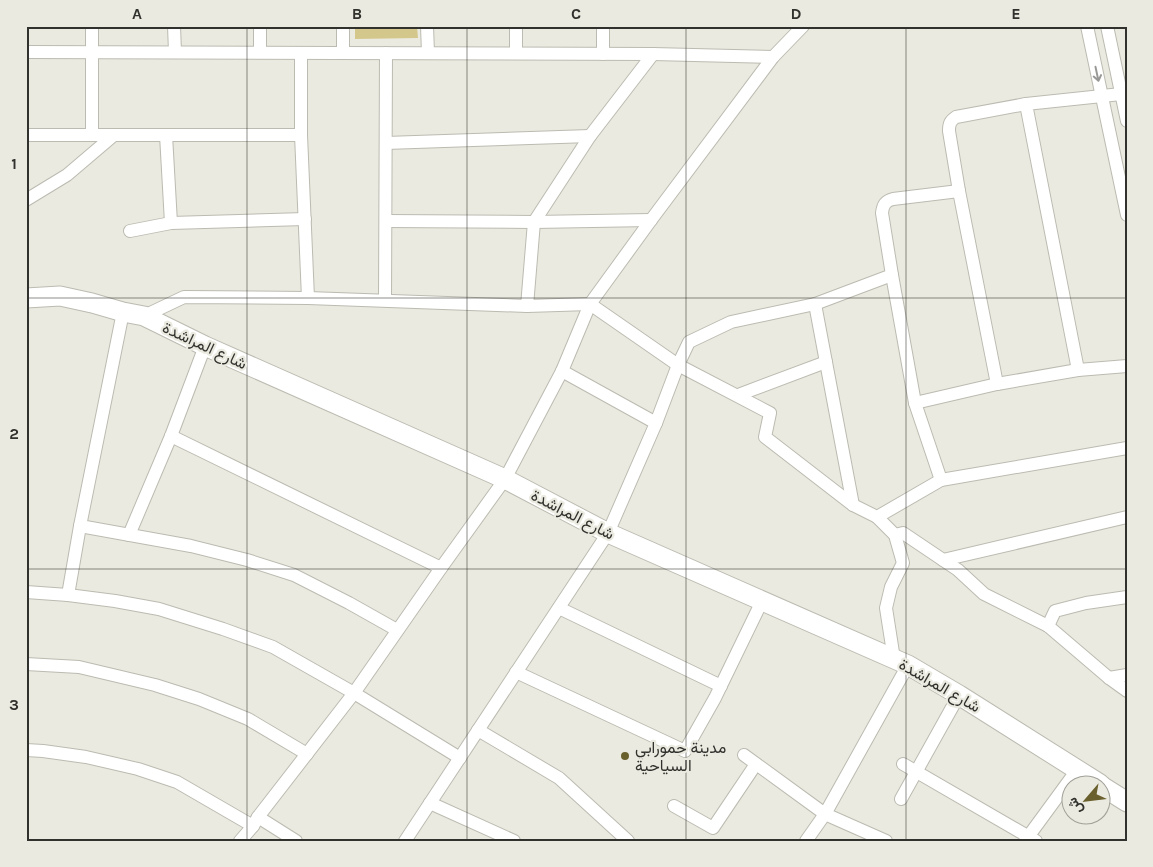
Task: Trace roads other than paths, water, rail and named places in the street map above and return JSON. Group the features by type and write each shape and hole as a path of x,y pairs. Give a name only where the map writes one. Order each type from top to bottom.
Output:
{"street":[{"path":"92,26 92,135"},
{"path":"174,26 175,52"},
{"path":"260,26 260,52"},
{"path":"342,53 343,26"},
{"path":"428,26 428,53"},
{"path":"516,26 516,53"},
{"path":"603,26 603,54"},
{"path":"240,841 354,693 505,479 562,371 590,304 774,57 803,26"},
{"path":"1087,26 1127,215"},
{"path":"1107,26 1127,121"},
{"path":"26,52 516,53 774,57"},
{"path":"301,53 301,135 308,298"},
{"path":"385,300 386,53"},
{"path":"527,306 534,222 590,136 654,54"},
{"path":"997,384 958,191 949,124 956,117 1026,104 1121,94"},
{"path":"1026,104 1078,370"},
{"path":"26,135 301,135"},
{"path":"26,200 67,175 114,135"},
{"path":"166,135 171,224"},
{"path":"386,143 590,136"},
{"path":"941,480 915,403 882,213 884,203 888,200 958,191"},
{"path":"130,232 171,224 304,219"},
{"path":"386,220 534,222 651,220"},
{"path":"405,841 608,533 689,342 731,322 815,304 892,275"},
{"name":"شارع المراشدة","path":"26,298 60,296 92,302 123,312 144,316 205,346 505,479 608,533 901,662 959,695 1083,774"},
{"path":"144,316 184,297 385,300 527,306 590,304 678,365 770,413 764,437 853,505 877,517 895,535 902,563 891,587 886,608 901,662 825,814 806,841"},
{"path":"815,304 853,505"},
{"path":"68,595 123,312"},
{"path":"129,535 171,436 205,346"},
{"path":"738,396 826,362"},
{"path":"915,403 997,384 1078,370 1127,366"},
{"path":"562,371 656,423"},
{"path":"171,436 441,568"},
{"path":"877,517 941,480 1127,448"},
{"path":"943,560 1127,517"},
{"path":"80,526 191,546 247,560 294,575 397,630"},
{"path":"895,535 903,533 958,570 984,594 1048,626 1127,691"},
{"path":"26,592 115,601 159,609 273,647 354,693 460,758"},
{"path":"1048,626 1055,611 1086,603 1127,597"},
{"path":"516,672 685,751 721,686 762,601"},
{"path":"559,608 721,686"},
{"path":"26,664 79,668 155,685 199,699 248,720 307,754"},
{"path":"1109,678 1127,675"},
{"path":"901,799 959,695"},
{"path":"478,730 559,778 628,841"},
{"path":"26,750 86,757 138,769 176,782 296,841"},
{"path":"744,755 825,814 886,841"},
{"path":"674,806 713,828 756,764"},
{"path":"903,764 1030,839 1077,770"},
{"name":"شارع المراشدة","path":"1110,791 1127,802"},
{"path":"430,803 514,841"}],"place":[{"name":"مدينة حمورابي السياحية","path":"625,756"}]}
